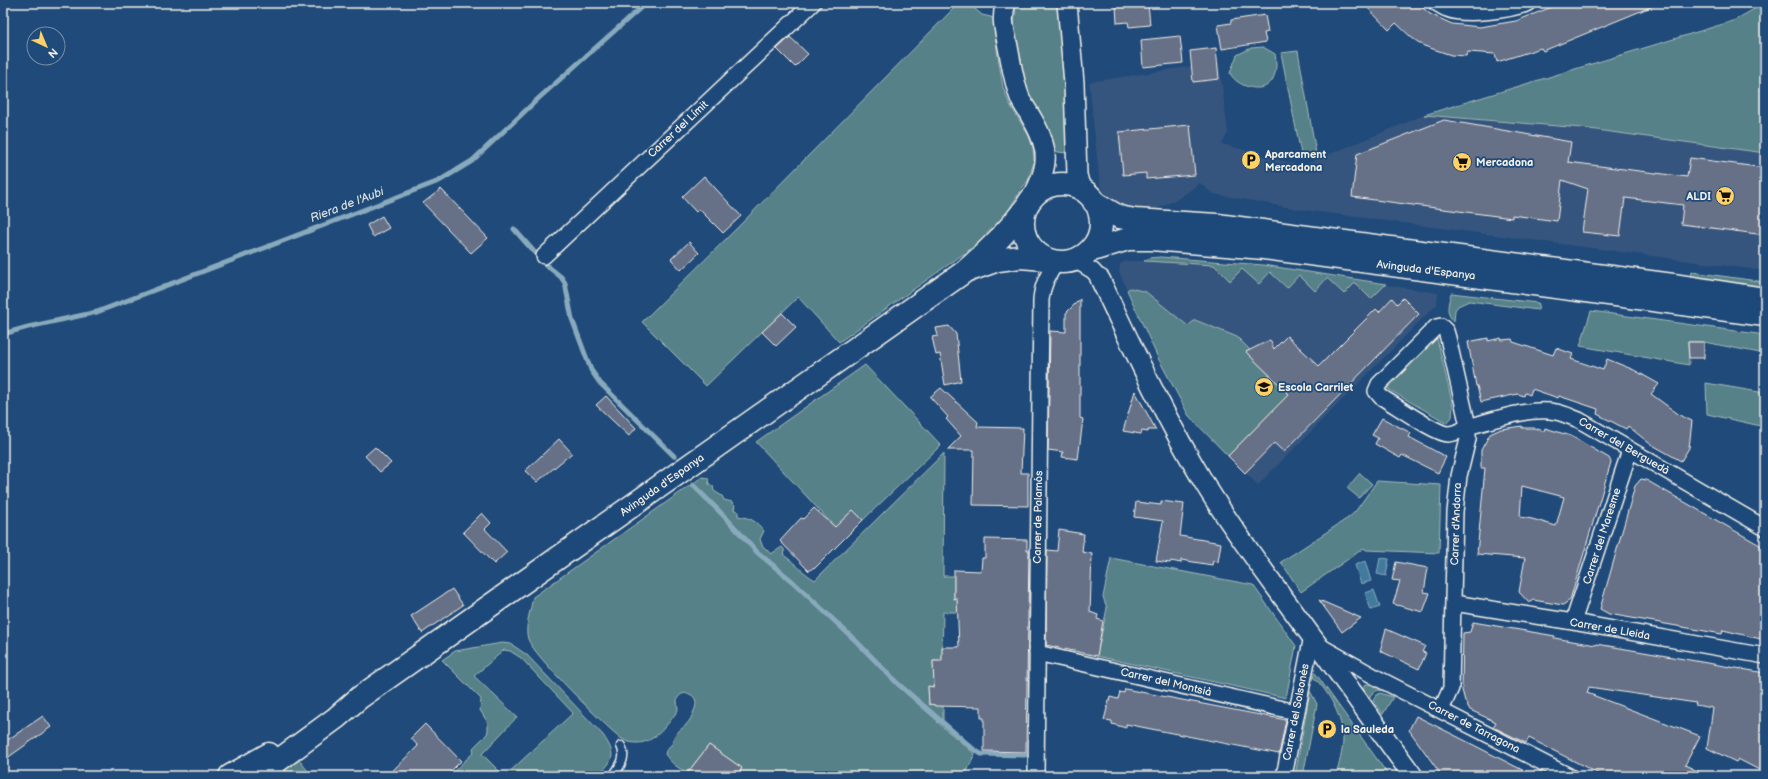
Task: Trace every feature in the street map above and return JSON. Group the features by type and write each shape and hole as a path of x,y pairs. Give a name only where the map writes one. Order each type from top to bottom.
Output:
{"main road":[{"path":"1054,185 1071,186 1084,189 1099,212 1100,230 1096,242 1067,258 1035,252 1025,237 1023,219 1029,203 1039,192 1054,185"},
{"name":"Avinguda d'Espanya","path":"1084,189 1119,217 1135,220 1217,225 1673,285 1765,299"},
{"name":"Avinguda d'Espanya","path":"257,776 332,722 359,698 964,272 1002,237 1029,203"},
{"name":"Avinguda d'Espanya","path":"964,272 998,260 1020,257 1067,258 1128,239 1151,239 1264,248 1765,315"},
{"name":"Avinguda d'Espanya","path":"230,776 259,761 319,719 359,698"}],"street":[{"name":"Carrer del Límit","path":"544,256 813,3"},
{"path":"1067,3 1084,189"},
{"path":"1436,3 1448,10 1473,13 1499,10 1529,3"},
{"path":"1002,8 1015,84 1021,101 1034,122 1044,146 1045,170 1029,203"},
{"path":"1067,258 1093,271 1100,279 1143,368 1207,487 1310,642 1337,672 1413,776"},
{"name":"Carrer de Palamós","path":"1036,776 1041,300 1042,289 1050,272 1067,258"},
{"name":"Carrer del Berguedà","path":"1448,338 1446,331 1441,326 1432,330 1379,384 1376,391 1381,397 1442,432 1452,433 1468,426 1538,411 1555,412 1579,420 1765,528"},
{"name":"Carrer d'Andorra","path":"1441,710 1449,696 1451,688 1455,512 1459,476 1468,439 1468,426 1448,338"},
{"name":"Carrer del Maresme","path":"1573,622 1630,450"},
{"name":"Carrer de Lleida","path":"1454,604 1573,622 1765,656"},
{"name":"Carrer de Tarragona","path":"1310,642 1569,776"},
{"name":"Carrer del Solsonès","path":"1284,776 1310,642"},
{"name":"Carrer del Montsià","path":"1037,653 1296,712"},
{"name":"Carrer de Tarragona","path":"1337,672 1340,665 1352,668 1379,679"}],"lane":[{"path":"613,776 623,760 624,751 621,746"}],"shaded area":[{"path":"1219,62 1228,133 1222,144 1301,166 1424,115 1582,128 1765,153 1765,271 1304,210 1213,194 1200,183 1181,197 1155,210 1144,212 1133,210 1113,202 1106,195 1100,185 1089,82"},
{"name":"Escola Carrilet","path":"1161,257 1263,265 1438,293 1437,304 1258,485 1189,416 1158,358 1119,272 1120,264 1126,261 1144,261 1149,258"},
{"path":"1380,558 1389,559 1386,576 1377,574"},
{"path":"1365,561 1371,581 1361,584 1355,565"},
{"path":"1374,590 1380,607 1371,610 1365,593"}],"green space":[{"path":"959,3 975,3 975,9 982,15 991,17 995,21 997,50 1003,87 1009,103 1029,136 1033,148 1034,162 1028,181 1005,216 991,233 979,243 839,342 798,297 706,386 642,322"},
{"path":"1015,3 1057,3 1066,86 1066,153 1051,151 1031,107 1022,79 1014,22 1016,11 1012,9"},
{"path":"1765,3 1765,153 1582,128 1424,115 1733,21"},
{"path":"1263,47 1275,54 1275,72 1272,80 1266,86 1261,88 1240,84 1232,77 1230,73 1237,55 1251,48"},
{"path":"1298,51 1316,153 1302,159 1281,53"},
{"path":"1161,257 1263,265 1386,284 1371,299 1355,283 1344,294 1327,278 1315,291 1299,275 1287,288 1270,272 1259,284 1242,269 1230,281 1214,265 1144,261 1149,258"},
{"path":"1692,272 1765,282 1765,290 1690,279"},
{"path":"1130,288 1146,292 1188,326 1195,320 1237,337 1250,350 1246,352 1289,394 1228,456 1189,416 1158,358 1127,290"},
{"path":"1451,293 1539,304 1538,310 1469,301 1458,306 1455,310 1454,322 1448,312"},
{"path":"1591,311 1765,335 1765,354 1704,342 1688,342 1689,365 1580,346"},
{"path":"1437,338 1453,406 1452,417 1447,423 1386,388"},
{"path":"865,365 941,445 863,520 853,510 835,527 756,442"},
{"path":"1706,383 1765,393 1765,427 1707,414"},
{"path":"944,453 943,576 954,576 954,598 963,598 962,612 943,612 942,661 933,661 934,687 928,687 929,704 943,706 943,722 937,722 975,754 965,776 737,776 742,768 709,745 688,772 675,765 665,754 667,749 673,743 675,735 692,717 696,705 693,696 685,693 678,697 678,710 665,727 650,740 635,743 627,742 614,732 571,690 542,659 528,639 527,624 533,597 702,477 708,478 709,484 713,486 714,491 722,496 724,500 732,502 735,505 734,510 738,511 738,516 756,522 764,531 760,539 762,545 771,554 782,547 784,549 785,556 815,580"},
{"path":"1360,473 1372,484 1359,498 1347,488"},
{"path":"1377,481 1441,485 1439,553 1366,550 1364,548 1301,592 1281,562 1348,518 1355,512"},
{"path":"1111,558 1253,585 1296,646 1286,698 1097,656 1107,608 1103,597"},
{"path":"502,643 511,644 527,655 603,735 610,748 612,757 608,765 598,776 505,776 573,713 521,658 510,651 504,650 474,676 517,717 482,754 504,776 449,776 474,752 473,748 487,734 488,723 480,710 481,699 442,660 455,651"},
{"path":"1313,672 1316,674 1389,776 1336,776 1343,744 1341,722 1330,697 1313,677"},
{"path":"1366,684 1374,685 1389,692 1380,690 1375,691 1370,696 1370,701 1362,689"},
{"path":"1310,691 1317,704 1303,776 1295,776"},
{"path":"1380,693 1393,697 1383,714 1373,700 1375,696"},
{"path":"299,760 312,776 277,776"}],"building":[{"path":"1120,3 1148,3 1150,25 1129,27 1128,22 1117,23 1116,6 1120,6"},
{"path":"1363,3 1417,3 1430,14 1452,24 1480,27 1516,21 1562,3 1658,4 1543,51 1541,48 1497,62 1495,54 1468,52 1466,56 1451,55 1424,46 1412,38 1396,23 1389,30"},
{"path":"1265,15 1268,32 1264,33 1266,42 1222,49 1218,25 1231,23 1231,20"},
{"path":"1180,36 1183,63 1143,67 1141,40"},
{"path":"790,37 808,54 795,67 777,49"},
{"path":"1216,48 1219,79 1193,82 1190,51"},
{"name":"Mercadona","path":"1444,120 1571,142 1568,162 1687,177 1690,158 1765,168 1765,235 1681,224 1683,205 1625,198 1620,236 1582,232 1588,189 1562,180 1557,221 1512,215 1512,218 1352,197 1357,154"},
{"path":"1190,125 1195,175 1146,179 1146,173 1123,175 1119,132"},
{"path":"704,176 741,216 723,233 699,209 696,212 682,197"},
{"path":"441,189 488,238 471,253 423,203"},
{"path":"382,216 389,228 373,237 367,225"},
{"path":"689,242 699,253 681,270 671,259"},
{"path":"1392,298 1397,304 1403,298 1419,314 1284,452 1274,443 1245,473 1228,456 1289,394 1246,352 1270,340 1274,349 1287,336 1319,366 1376,309 1379,312"},
{"path":"1080,299 1080,418 1083,419 1078,459 1062,457 1063,452 1048,450 1050,331 1066,332 1066,313"},
{"path":"782,313 796,327 776,346 762,332"},
{"path":"949,326 956,334 961,381 945,385 940,354 936,355 932,337 938,336 936,328"},
{"path":"1488,338 1488,341 1501,338 1502,340 1512,339 1513,342 1553,355 1556,348 1573,354 1571,359 1603,370 1607,359 1634,370 1659,384 1651,394 1681,416 1692,421 1689,448 1681,461 1649,443 1628,426 1626,429 1597,414 1598,409 1532,389 1530,395 1525,393 1524,396 1518,394 1481,402 1476,386 1468,342"},
{"path":"1688,342 1704,342 1704,358 1689,358"},
{"path":"941,388 978,422 977,427 1023,428 1021,473 1028,473 1028,506 973,505 974,450 947,450 961,436 946,419 948,417 930,397"},
{"path":"1135,391 1156,430 1148,430 1148,432 1142,431 1141,434 1123,431"},
{"path":"606,396 636,428 629,436 596,405"},
{"path":"1382,418 1411,433 1409,437 1446,457 1438,473 1402,455 1400,458 1375,444 1378,438 1372,435"},
{"path":"1522,426 1522,428 1534,428 1544,431 1545,428 1571,436 1609,458 1611,462 1570,600 1563,605 1533,600 1529,603 1519,592 1525,558 1477,554 1485,468 1481,468 1481,450 1490,434 1501,429","holes":["1522,486 1564,497 1556,526 1520,517"]},
{"path":"559,439 572,453 537,482 525,471"},
{"path":"375,447 391,463 380,472 365,456"},
{"path":"1641,479 1646,480 1765,548 1765,640 1723,630 1722,634 1609,614 1600,609 1635,486"},
{"path":"1161,501 1184,504 1180,536 1221,543 1218,562 1213,561 1212,565 1181,560 1181,563 1156,561 1163,521 1134,517 1136,502 1161,505"},
{"path":"814,508 835,527 853,510 863,520 815,568 814,567 809,571 780,541 801,518 803,519"},
{"path":"482,513 491,523 485,529 507,552 494,564 463,532"},
{"path":"1059,530 1084,534 1082,552 1092,554 1090,612 1098,615 1097,619 1103,621 1097,656 1046,645 1047,550 1057,551"},
{"path":"985,539 1027,540 1027,550 1029,550 1026,752 984,751 984,718 981,718 981,707 935,706 929,704 928,686 934,687 933,661 942,661 942,647 959,647 957,598 954,599 954,570 981,571 982,558 985,558"},
{"path":"1396,562 1428,568 1424,592 1430,593 1423,612 1393,604 1400,581 1392,580"},
{"path":"452,589 463,605 422,633 411,616"},
{"path":"1319,600 1361,618 1342,632"},
{"path":"1473,622 1555,636 1554,638 1765,673 1765,773 1738,759 1736,762 1707,748 1713,708 1695,705 1696,703 1589,687 1587,693 1700,736 1685,765 1708,776 1603,776 1529,738 1526,743 1493,727 1496,722 1470,710 1465,701 1462,690 1463,633 1470,632"},
{"path":"1386,629 1425,646 1422,652 1426,653 1419,669 1380,651"},
{"path":"1125,689 1286,720 1279,754 1126,724 1126,728 1112,724 1112,721 1104,720 1110,697 1118,699 1120,692 1124,693"},
{"path":"43,716 51,727 3,761 3,743"},
{"path":"1416,716 1534,776 1442,776 1409,730"},
{"path":"425,724 461,761 446,776 387,776 418,746 411,738"},
{"path":"709,745 742,768 737,776 685,776"}],"waterway":[{"name":"Riera de l'Aubi","path":"3,334 97,312 439,181 472,161 540,97 646,3"},
{"path":"514,229 535,253"},
{"path":"545,264 561,277 565,283 572,319 591,370 600,383 674,456"},
{"path":"693,485 757,552 792,581 857,642 897,683 972,748 981,754 1025,755"}],"place":[{"name":"Aparcament Mercadona","path":"1251,160"},
{"name":"Mercadona","path":"1462,162"},
{"name":"ALDI","path":"1725,196"},
{"name":"Escola Carrilet","path":"1264,387"},
{"name":"la Sauleda","path":"1327,729"}]}
